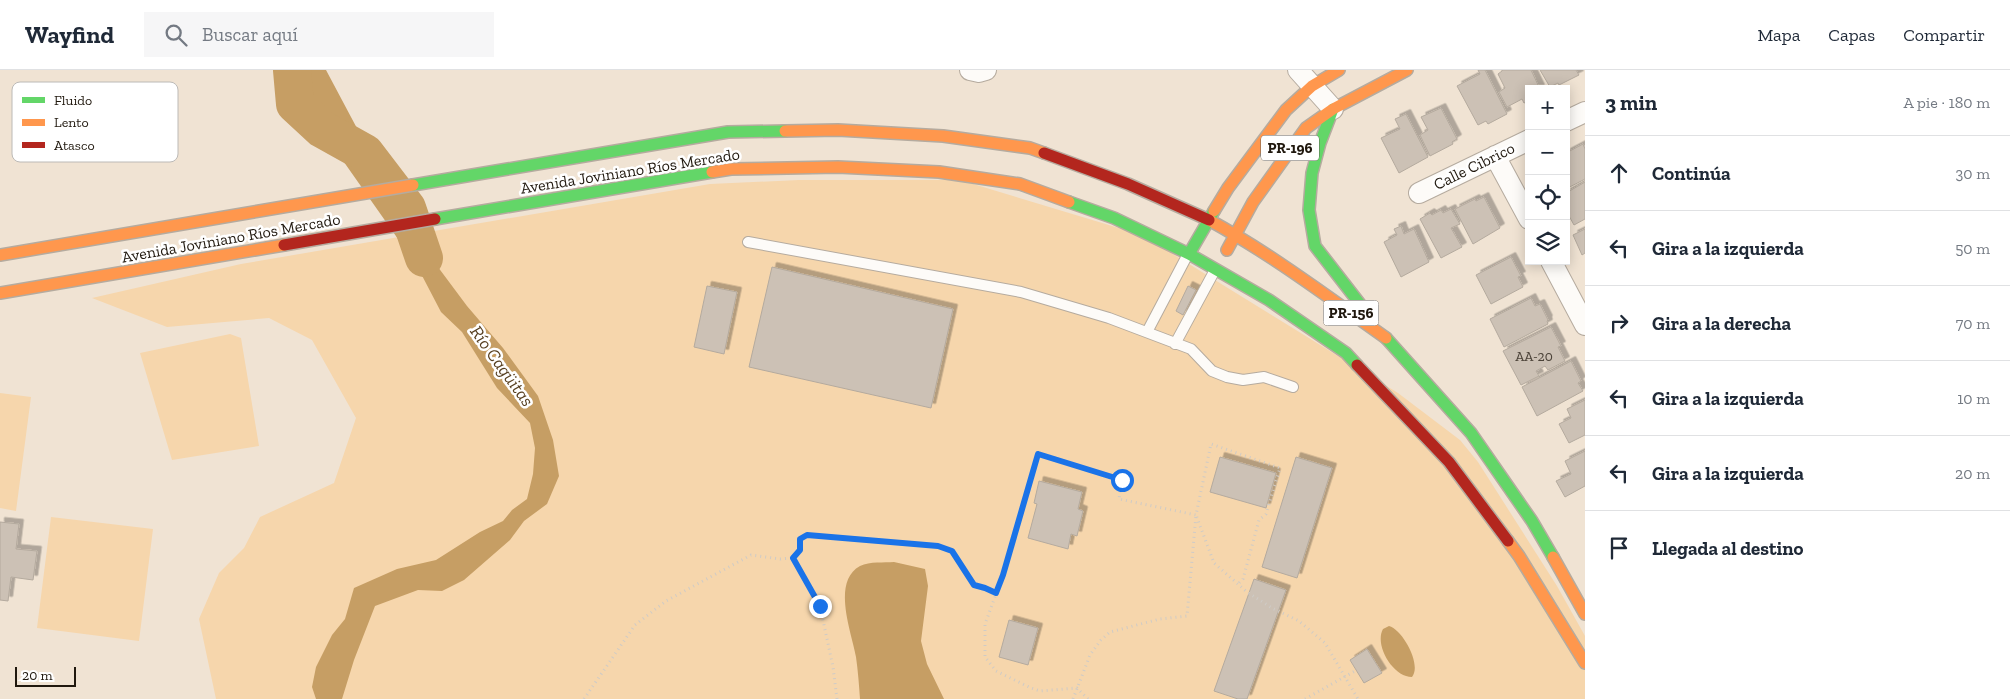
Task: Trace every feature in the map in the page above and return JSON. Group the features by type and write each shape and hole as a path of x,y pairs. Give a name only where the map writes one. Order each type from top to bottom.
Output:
{"main road":[{"name":"PR-196","path":"1189,254 1209,220 1270,129 1286,110 1312,86 1339,70"},
{"name":"PR-196","path":"1216,268 1253,202 1306,128 1333,109 1407,70"},
{"path":"1333,109 1320,143 1312,173 1309,210 1315,246 1386,338"},
{"name":"Avenida Joviniano Ríos Mercado","path":"0,255 728,132 838,130 943,136 1030,148 1128,184 1209,220 1235,234 1289,269 1386,338 1471,433 1532,521 1585,614"},
{"name":"Avenida Joviniano Ríos Mercado","path":"0,293 731,169 838,167 939,172 1020,184 1114,218 1189,254 1269,300 1346,352 1448,462 1519,556 1585,663"}],"street":[{"path":"970,70 979,72 986,70"},
{"path":"1298,70 1333,109"},
{"path":"1570,119 1585,112"},
{"name":"Calle Cibrico","path":"1418,193 1525,142"},
{"path":"1496,156 1525,211"},
{"path":"1553,265 1585,326"}],"lane":[{"path":"748,242 1021,292 1109,318 1191,350 1212,371 1226,378 1243,380 1264,377 1293,387"},
{"path":"1147,332 1189,254"},
{"path":"1175,344 1216,268"}],"path":[{"path":"1073,699 1090,655 1101,640 1110,632 1160,619 1187,616 1196,515 1210,444 1280,468 1266,514 1260,520 1243,579 1238,584"},
{"path":"1088,699 1077,688 1040,691 1031,688 996,671 985,656 985,624 1003,575 1038,454 1122,480 1119,499 1196,515"},
{"path":"1196,515 1214,563 1238,584 1272,608 1299,621 1325,643 1358,699"},
{"path":"584,699 636,625 666,601 751,555 780,559 793,558 800,550 800,539 807,535 938,546 952,551 974,585 996,593"},
{"path":"793,558 820,606 833,667 836,699"},
{"path":"1305,699 1355,670"}],"shaded area":[{"path":"799,180 960,180 1142,235 1398,393 1460,440 1478,462 1557,586 1585,636 1585,699 216,699 199,619 219,573 244,548 260,517 334,483 356,418 312,340 269,318 167,327 92,298 241,264 710,184"},
{"path":"230,334 241,338 259,446 172,460 140,353"},
{"path":"0,393 31,397 16,511 0,508"},
{"path":"51,517 153,529 139,641 37,628"}],"water":[{"path":"297,70 326,70 368,149 429,255 467,306 503,348 538,396 553,440 559,476 547,504 524,521 510,540 464,580 442,591 418,590 375,606 354,660 342,699 316,699 312,687 316,667 332,635 345,619 354,588 397,569 436,560 480,532 503,521 512,510 527,499 533,474 535,448 530,423 497,388 462,332 441,312 417,266 339,155"},
{"path":"894,562 925,569 928,586 921,641 927,664 944,699 860,699 856,657 846,608 845,595 847,584 851,574 864,564"},
{"path":"1389,626 1400,634 1410,648 1415,665 1412,677 1398,672 1383,651 1381,636 1383,629"}],"building":[{"path":"1478,70 1485,70 1507,114 1488,124 1486,121 1478,125 1457,86 1480,74"},
{"path":"1531,70 1538,85 1525,85 1525,103 1522,99 1507,107 1499,92 1505,88 1498,74 1502,71"},
{"path":"1540,70 1576,70 1579,75 1559,85 1558,83 1549,85"},
{"path":"1441,108 1457,139 1452,142 1453,144 1430,156 1420,135 1428,130 1421,117"},
{"path":"1406,114 1428,157 1399,173 1381,138 1400,129 1395,119"},
{"path":"1583,144 1585,149 1585,179 1570,187 1570,175 1570,151"},
{"path":"1585,182 1585,219 1574,225 1570,218 1570,191"},
{"path":"1484,197 1500,228 1473,244 1455,209 1475,199 1476,201"},
{"path":"1451,209 1460,224 1451,228 1462,247 1441,258 1420,219 1430,213 1432,215 1441,210 1443,213"},
{"path":"1401,226 1404,234 1414,229 1429,262 1401,277 1384,242 1397,235 1394,229"},
{"path":"1585,229 1585,253 1582,255 1573,235"},
{"path":"1511,257 1521,276 1518,277 1523,287 1491,304 1476,275"},
{"path":"772,267 953,309 931,408 749,367"},
{"path":"707,286 737,292 724,354 694,347"},
{"path":"1188,286 1196,290 1183,315 1176,311"},
{"path":"1531,298 1535,306 1540,304 1548,324 1504,347 1490,319"},
{"path":"1551,327 1561,346 1558,347 1565,361 1548,370 1545,366 1536,371 1539,376 1521,385 1503,351"},
{"path":"1571,361 1581,381 1578,383 1583,391 1537,416 1522,387"},
{"path":"1585,400 1585,435 1569,443 1559,424 1571,418 1567,409"},
{"path":"1585,451 1585,486 1565,497 1556,481 1571,474 1565,461"},
{"path":"1220,457 1276,473 1266,508 1210,492"},
{"path":"1296,457 1332,468 1297,578 1262,567"},
{"path":"1039,481 1082,492 1078,509 1083,511 1077,536 1071,534 1068,549 1028,538 1037,504 1034,503"},
{"path":"0,522 19,524 16,549 37,551 33,580 11,577 8,601 0,600"},
{"path":"1254,579 1286,590 1247,699 1238,699 1214,691"},
{"path":"1009,620 1038,628 1028,665 999,657"},
{"path":"1367,649 1382,673 1364,683 1350,660"}],"waterway":[{"name":"Río Cagüitas","path":"292,70 295,104 322,129 365,153 407,208 424,258"}],"traffic: fast":[{"path":"1333,109 1320,143 1312,173 1309,210 1315,246 1367,313"},
{"path":"413,185 728,132 785,131"},
{"path":"435,219 712,172"},
{"path":"1069,202 1114,218 1189,254"},
{"path":"1214,211 1189,254 1269,300 1346,353 1357,365"},
{"path":"1386,338 1471,433 1532,521 1553,557"}],"traffic: slow":[{"path":"1214,211 1228,188 1286,110 1312,86 1339,70"},
{"path":"1227,250 1253,202 1306,128 1333,109 1407,70"},
{"path":"785,131 838,130 943,136 1030,148 1044,153"},
{"path":"712,172 731,169 838,167 939,172 1020,184 1069,202"},
{"path":"0,255 413,185"},
{"path":"1209,220 1277,261 1386,338"},
{"path":"0,293 284,245"},
{"path":"1508,541 1585,663"},
{"path":"1553,557 1585,614"}],"traffic: jam":[{"path":"1044,153 1128,184 1209,220"},
{"path":"284,245 435,219"},
{"path":"1357,365 1449,462 1508,541"}],"route":[{"path":"820,606 793,558 800,550 800,539 807,535 938,546 952,551 974,585 996,593 1038,454 1122,480"}]}
